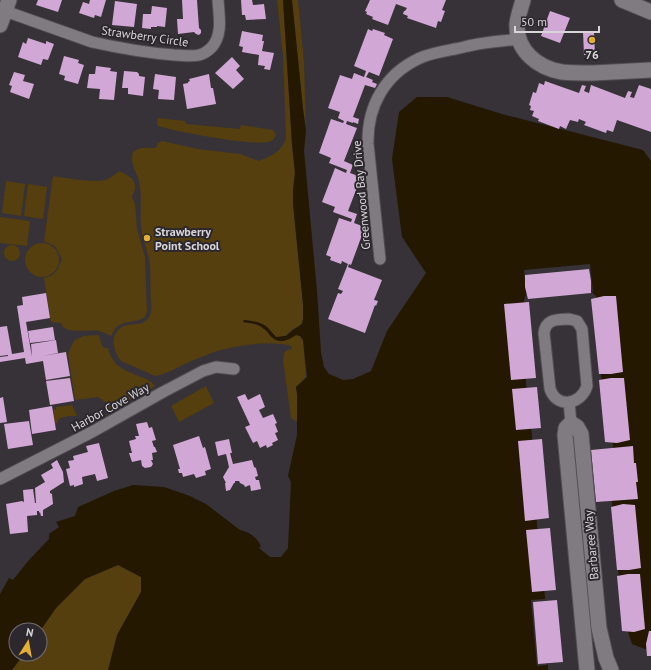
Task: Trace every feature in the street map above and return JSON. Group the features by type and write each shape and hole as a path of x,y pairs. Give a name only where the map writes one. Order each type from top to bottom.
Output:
{"street":[{"name":"Strawberry Circle","path":"4,12 92,42 157,53 193,56 206,52 216,41 220,27 218,0"},
{"path":"523,0 517,24 519,39 523,49 531,58 541,65 562,72 582,73 651,70"},
{"path":"622,0 651,12"},
{"name":"Greenwood Bay Drive","path":"380,259 368,133 372,110 381,91 395,74 421,58 443,51 519,39"},
{"path":"573,319 577,321 582,329 586,386 582,396 569,402 556,398 551,392 549,386 544,333 546,325 554,320 573,319"},
{"name":"Harbor Cove Way","path":"0,479 92,432 202,372 216,367 234,369"},
{"name":"Barbaree Way","path":"569,402 571,423"},
{"name":"Barbaree Way","path":"571,423 566,428 564,435 587,670"},
{"name":"Barbaree Way","path":"571,423 577,427 581,434 599,628 606,658 612,670"}],"shaded area":[{"path":"277,0 283,0 295,173 293,204 303,317 302,322 297,328 293,329 282,337 276,337 267,327 262,324 244,320 243,322 261,326 278,341 296,335 300,336 303,340 306,377 296,387 297,422 291,418 283,360 284,353 287,350 292,349 291,346 266,343 228,348 209,354 168,372 155,376 121,361 114,348 115,334 118,330 126,325 145,322 151,313 150,265 142,233 140,187 132,161 133,152 141,148 156,148 158,143 162,141 198,149 240,154 259,161 276,153 284,143 286,138 283,56"},
{"path":"283,0 292,0 306,130 304,151 321,352 324,367 329,374 343,380 353,379 371,371 387,331 426,273 402,237 392,159 399,112 417,97 447,97 502,114 643,150 651,161 651,649 645,649 632,644 628,632 618,571 612,502 613,445 601,376 596,296 586,286 527,291 524,301 526,384 532,435 537,525 545,597 548,670 108,670 117,635 141,592 141,577 118,565 85,579 56,608 46,622 8,622 8,662 18,662 12,670 0,670 0,594 9,578 13,580 49,539 49,534 59,527 56,522 75,516 78,507 114,491 133,485 164,487 190,496 206,504 240,530 247,532 255,538 261,546 259,548 270,557 281,557 288,548 291,482 288,476 297,435 296,387 307,377 303,340 300,336 296,335 287,340 279,341 260,326 243,321 262,324 267,327 276,337 286,336 302,324 303,304 293,204 295,173"},
{"path":"292,0 298,0 304,62 306,130 303,109"},
{"path":"158,118 185,121 186,124 240,129 241,125 273,130 276,134 272,141 263,143 234,141 158,126"},
{"path":"119,171 130,177 135,184 132,197 135,204 137,229 145,257 147,312 144,318 124,323 116,327 111,336 99,331 77,331 67,329 63,327 61,323 51,322 44,278 54,274 62,259 55,246 44,241 53,176 100,181 109,178"},
{"path":"6,181 25,184 21,216 2,213"},
{"path":"28,184 47,187 43,219 24,216"},
{"path":"0,217 30,221 27,246 0,243"},
{"path":"39,243 45,243 54,248 58,254 58,266 54,272 45,277 39,277 30,272 25,263 25,257 30,248"},
{"path":"12,245 19,250 20,253 15,260 12,261 5,256 4,253 9,246"},
{"path":"99,335 102,346 108,348 116,364 124,370 149,380 155,386 109,411 105,402 98,397 75,400 68,354 74,341 84,336"},
{"path":"206,386 214,403 179,422 171,406"},
{"path":"72,405 77,416 60,418 55,426 53,410 56,409 56,407"},
{"path":"118,565 141,577 141,592 117,635 126,670 12,670 18,662 48,662 48,622 46,622 56,608 85,579"}],"pier":[{"path":"590,264 593,292 587,286 527,291 526,293 524,270"},
{"path":"545,599 547,665 537,666 531,600"}],"building":[{"path":"38,0 62,0 58,12 36,5"},
{"path":"90,0 106,0 101,17 95,15 94,18 79,13 83,2 89,4"},
{"path":"182,0 197,0 199,28 201,30 199,35 194,32 178,34 177,19 183,19"},
{"path":"241,0 252,0 253,5 264,4 266,19 246,20 245,15 242,15"},
{"path":"370,0 446,0 442,10 445,11 441,22 438,21 436,28 407,18 408,16 403,14 407,8 396,4 388,25 372,19 373,17 366,14 367,12 365,11"},
{"path":"115,1 137,4 134,27 112,25"},
{"path":"152,6 167,8 165,27 157,26 151,27 151,29 142,28 143,14 151,14"},
{"path":"550,11 570,18 560,43 541,36"},
{"path":"368,29 385,33 384,35 393,39 379,76 369,72 366,77 373,80 372,82 377,84 375,88 365,85 353,117 359,119 358,124 347,121 346,124 357,128 344,161 353,165 350,173 361,177 348,211 357,214 354,223 365,227 351,265 349,264 348,267 382,280 374,300 378,301 376,306 375,305 365,333 328,319 338,293 341,294 343,291 338,289 348,264 342,261 341,264 330,260 331,257 326,255 339,218 351,222 352,219 333,212 335,207 322,202 335,168 346,173 347,170 329,163 331,158 319,153 331,119 343,123 344,121 338,118 340,112 328,108 340,75 352,79 354,73 364,77 366,71 354,66"},
{"path":"242,31 263,35 262,41 264,41 262,51 274,53 270,70 264,69 265,66 258,65 259,55 242,52 243,47 239,46"},
{"path":"583,32 594,32 595,55 584,55"},
{"path":"28,38 46,44 46,41 54,44 48,60 43,59 41,65 18,57 23,42 26,44"},
{"path":"64,56 79,60 78,63 84,65 78,84 64,80 65,76 59,74"},
{"path":"232,57 240,66 236,70 244,79 233,89 215,73"},
{"path":"96,66 111,68 110,71 117,72 114,100 99,99 100,89 87,88 89,74 95,74"},
{"path":"124,71 137,72 139,76 145,77 143,96 128,94 128,88 122,88"},
{"path":"14,72 25,75 23,81 34,84 29,99 10,92 12,86 9,85"},
{"path":"155,74 176,77 174,100 158,99 159,90 153,89"},
{"path":"209,74 211,88 213,88 216,104 187,109 183,84 188,83 190,81 189,79"},
{"path":"545,81 579,93 582,85 586,86 584,91 589,93 591,85 625,98 628,91 632,92 630,97 634,98 639,85 651,89 651,132 617,120 613,132 607,130 606,133 584,125 586,122 579,119 578,122 570,120 566,129 560,126 559,129 538,121 539,119 532,116 534,111 530,110 531,106 529,105 533,92 536,93 539,83 544,85"},
{"path":"589,269 591,293 528,299 525,287 525,275"},
{"path":"46,293 50,318 26,322 32,357 31,344 56,340 58,353 42,356 66,352 70,376 46,380 43,361 26,364 25,358 0,362 0,357 8,355 0,356 0,327 7,326 12,354 24,352 17,306 23,305 22,297"},
{"path":"604,296 616,296 623,372 599,374 591,299"},
{"path":"529,302 536,378 511,380 504,304"},
{"path":"53,327 55,340 30,343 28,331"},
{"path":"70,378 74,401 50,405 46,381"},
{"path":"624,378 630,440 617,443 605,442 599,380"},
{"path":"537,387 541,428 516,430 512,389"},
{"path":"245,394 248,400 260,394 265,407 259,410 263,418 273,414 277,423 275,424 278,432 275,433 278,440 267,448 266,445 260,448 257,441 253,443 245,427 250,425 237,397"},
{"path":"3,397 7,422 0,423 0,398"},
{"path":"52,406 56,430 32,434 29,410"},
{"path":"29,421 33,445 8,449 4,424"},
{"path":"147,422 149,428 152,427 156,440 152,441 157,452 152,453 153,460 151,460 153,464 151,467 145,468 142,466 141,460 132,462 129,453 132,453 129,441 136,439 135,436 139,436 136,424"},
{"path":"199,436 203,448 205,447 211,469 205,471 206,475 196,478 194,474 183,477 182,473 179,473 178,469 180,469 173,445"},
{"path":"229,439 232,453 230,453 233,464 252,460 258,476 255,477 256,480 259,480 261,489 251,491 250,485 245,487 239,481 235,481 230,490 226,491 226,483 223,477 229,467 226,454 218,456 215,442"},
{"path":"542,439 549,518 525,521 518,441"},
{"path":"99,443 108,478 97,481 95,474 82,477 83,484 74,487 74,485 70,486 66,469 70,468 68,461 74,460 73,456 88,452 86,446"},
{"path":"633,446 634,463 636,463 638,482 636,482 638,499 596,502 591,450"},
{"path":"57,460 63,472 64,482 50,491 52,494 53,504 43,510 43,516 41,516 39,511 37,511 37,515 27,516 28,532 10,534 6,504 22,501 24,502 23,490 33,489 36,503 35,488 45,482 41,475 53,468 51,464"},
{"path":"623,504 635,505 641,568 617,570 611,507"},
{"path":"550,528 556,590 532,592 526,530"},
{"path":"640,574 645,629 634,632 622,631 617,576"},
{"path":"557,600 563,662 538,664 533,602"},
{"path":"649,631 651,631 651,656 647,656 646,644"}],"place":[{"name":"76","path":"592,40"},
{"name":"Strawberry Point School","path":"147,238"}]}
